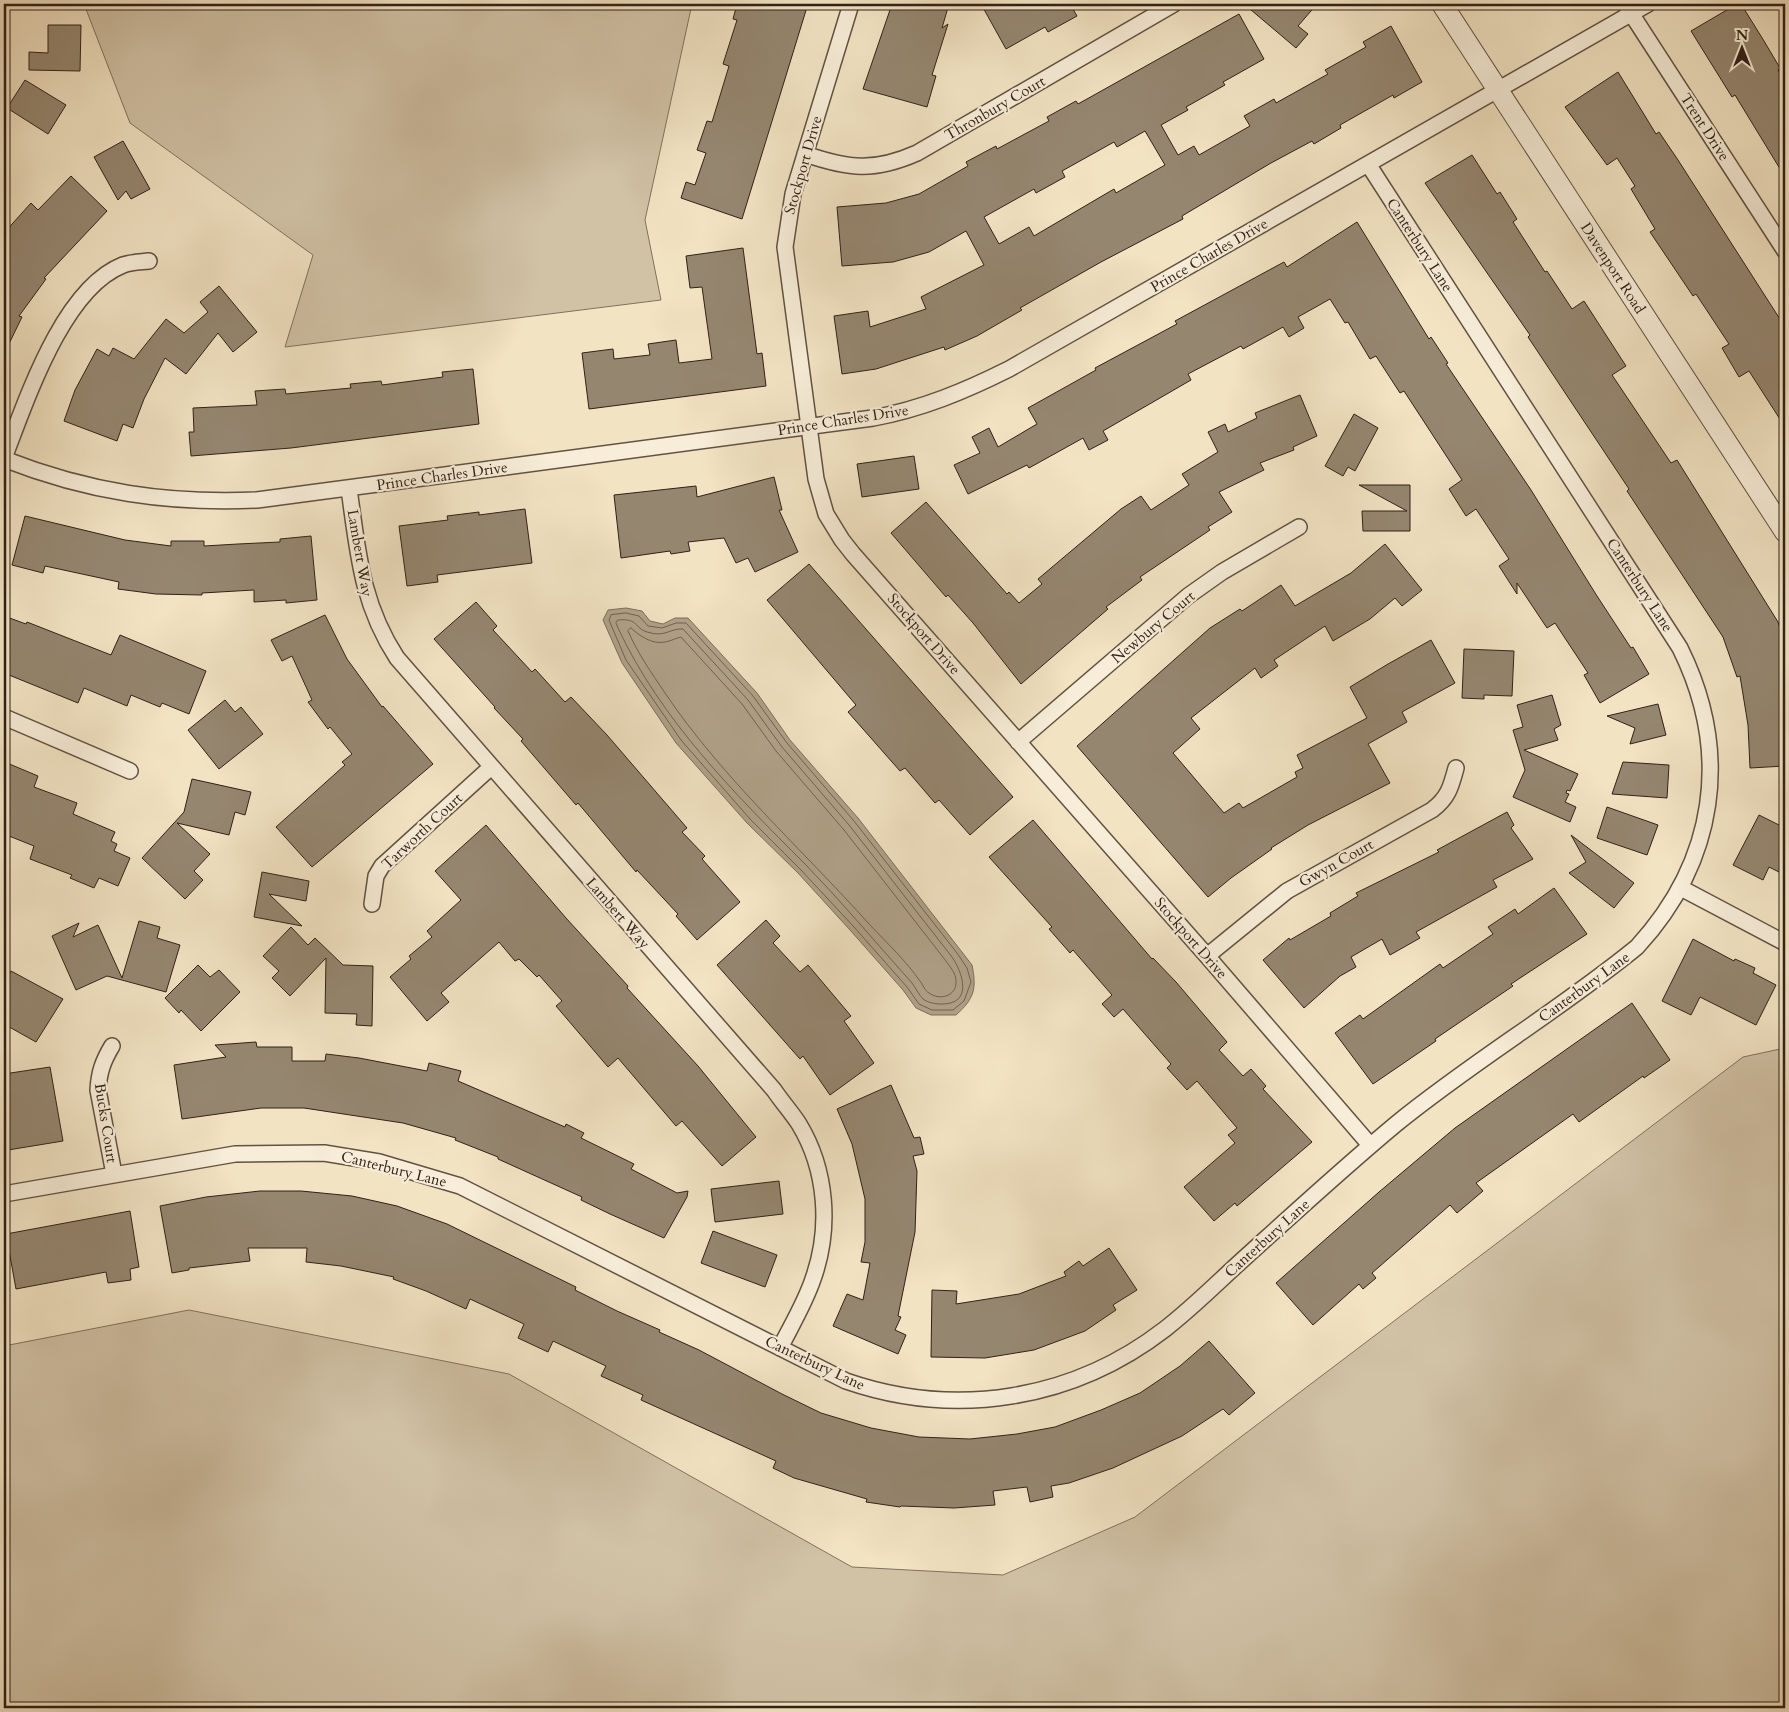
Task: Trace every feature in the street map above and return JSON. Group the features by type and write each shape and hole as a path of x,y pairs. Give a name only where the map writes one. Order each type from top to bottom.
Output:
{"street":[{"name":"Stockport Drive","path":"851,4 788,212 785,247 808,426 820,498 826,514 842,540 1370,1145"},
{"name":"Thronbury Court","path":"805,154 831,163 855,167 881,166 899,161 917,153 1174,4"},
{"name":"Davenport Road","path":"1442,4 1785,532"},
{"name":"Prince Charles Drive","path":"4,459 75,483 150,498 203,501 257,500 897,413 940,401 1009,369 1498,90 1628,8 1648,4"},
{"name":"Trent Drive","path":"1628,8 1785,251"},
{"name":"Canterbury Lane","path":"4,1194 235,1154 297,1152 351,1157 406,1169 460,1186 492,1201 827,1372 868,1388 930,1400 998,1399 1068,1383 1104,1368 1166,1328 1370,1145 1427,1099 1637,947 1658,923 1682,888 1694,861 1703,831 1710,785 1705,718 1692,674 1671,632 1368,164"},
{"path":"4,459 51,346 79,302 108,274 122,266 149,261"},
{"name":"Lambert Way","path":"349,489 364,585 380,630 408,673 774,1090 807,1139 819,1170 822,1186 824,1227 813,1280 780,1348"},
{"name":"Newbury Court","path":"1018,742 1188,596 1222,572 1299,527"},
{"path":"4,718 130,771"},
{"name":"Tarworth Court","path":"372,904 376,876 382,866 490,768"},
{"name":"Gwyn Court","path":"1207,956 1287,891 1438,805 1451,790 1456,768"},
{"path":"1682,888 1785,942"},
{"name":"Bucks Court","path":"112,1046 103,1060 98,1090 114,1174"}],"path":[{"path":"4,1705 130,1708"}],"shaded area":[{"path":"84,4 692,4 645,220 661,300 285,347 313,255 130,123"},
{"path":"1785,1048 1785,1708 4,1708 4,1346 189,1310 509,1374 852,1567 1003,1575 1135,1517 1743,1057"}],"water":[{"path":"626,608 642,611 650,621 663,624 675,618 688,618 757,693 790,740 858,818 972,965 973,993 967,1004 956,1015 931,1015 916,1008 903,990 850,930 798,873 747,823 676,743 622,663 603,620 608,610"}],"building":[{"path":"737,4 794,4 807,7 742,219 681,198 686,182 695,185 706,153 697,150 707,121 712,122 729,66 723,64 737,20 733,19"},
{"path":"892,4 949,4 942,28 948,24 932,75 936,76 927,107 863,89"},
{"path":"981,4 1070,4 1077,16 1048,32 1045,27 1006,49"},
{"path":"1244,4 1317,4 1298,26 1308,34 1296,48"},
{"path":"1737,4 1741,4 1764,41 1780,68 1778,70 1785,82 1785,177 1735,95 1732,97 1691,31"},
{"path":"1239,14 1264,59 1223,82 1225,85 1186,107 1188,110 1161,125 1178,155 1194,146 1199,155 1250,126 1244,116 1274,99 1276,103 1328,74 1325,70 1366,47 1363,42 1391,26 1422,82 1394,98 1393,95 1340,125 1341,128 1314,144 1312,141 1271,163 1182,216 1183,219 1101,262 1020,308 1022,310 977,336 945,350 944,347 876,369 842,374 834,316 868,311 870,327 926,309 921,297 984,265 966,231 929,252 893,262 842,266 837,207 886,203 919,194 968,166 966,162 996,146 997,149 1049,121 1047,117 1076,101 1078,104","holes":["1145,131 1165,165 1116,193 1114,189 1034,236 1029,227 999,244 984,217 1034,189 1036,193 1065,177 1062,171 1114,142 1117,147"]},
{"path":"48,25 81,25 80,71 29,70 29,52 48,53"},
{"path":"1618,72 1656,134 1659,132 1678,160 1785,327 1785,427 1749,371 1739,377 1722,348 1729,344 1696,294 1693,296 1650,232 1655,229 1631,189 1635,186 1617,158 1607,165 1565,107"},
{"path":"25,80 66,105 48,134 7,108"},
{"path":"123,141 150,189 131,199 126,191 118,200 94,157"},
{"path":"1472,155 1497,194 1500,192 1517,219 1513,222 1545,272 1547,271 1572,309 1584,301 1626,366 1612,375 1671,463 1677,460 1778,622 1785,644 1785,766 1750,768 1748,725 1740,676 1737,677 1723,637 1627,491 1629,489 1528,337 1530,335 1425,183"},
{"path":"71,176 107,211 44,278 46,279 19,316 22,317 4,354 4,233 31,203 38,210"},
{"path":"1357,222 1429,339 1431,337 1448,363 1446,364 1531,490 1597,596 1631,648 1633,647 1649,674 1600,703 1584,675 1588,673 1555,623 1547,628 1517,583 1517,594 1499,566 1509,559 1476,509 1466,516 1449,489 1462,480 1404,391 1400,393 1376,356 1370,359 1348,322 1345,323 1330,299 1298,317 1304,328 1289,337 1283,327 1243,349 1241,346 1188,374 1191,380 1103,431 1108,440 1089,450 1083,438 1029,468 1027,465 968,494 954,465 980,453 972,437 989,428 998,447 1037,424 1028,408 1096,370 1095,368 1177,324 1175,321 1284,262 1287,267"},
{"path":"743,248 757,354 762,353 766,386 589,409 582,353 613,349 614,359 650,355 648,344 676,340 679,363 712,359 702,287 690,288 686,256"},
{"path":"219,286 257,332 233,352 218,333 186,374 165,358 144,399 133,428 123,424 117,441 64,421 75,390 97,349 109,356 113,348 134,359 166,319 184,333 208,312 200,302"},
{"path":"473,369 479,424 291,448 191,456 189,432 194,432 193,408 257,405 255,391 285,389 286,394 351,388 350,384 381,381 382,385 443,377 442,372"},
{"path":"1300,395 1317,436 1293,447 1294,450 1260,463 1264,470 1219,492 1232,512 1208,527 1210,530 1140,577 1142,580 1106,607 1108,609 1021,684 973,623 948,595 946,597 891,533 926,502 1007,594 1009,592 1019,603 1042,584 1038,579 1121,509 1141,496 1151,510 1189,485 1182,474 1218,452 1208,432 1225,424 1228,432 1257,418 1255,413"},
{"path":"1354,414 1378,428 1355,471 1348,467 1343,476 1325,466"},
{"path":"914,456 919,489 862,497 857,464"},
{"path":"774,477 782,510 779,510 798,552 755,572 748,558 736,563 724,538 688,542 690,551 671,554 670,551 621,558 614,495 696,486 697,497"},
{"path":"1359,485 1410,485 1410,531 1363,531 1362,511 1407,511"},
{"path":"525,509 532,563 437,575 438,582 407,586 399,526 448,520 447,516 479,512 479,515"},
{"path":"25,516 125,540 171,546 171,541 204,541 204,546 280,542 280,539 311,536 317,600 286,603 286,600 254,602 254,590 202,593 202,595 156,594 118,589 119,582 45,566 43,573 12,565"},
{"path":"1385,544 1422,590 1402,606 1395,598 1370,619 1333,641 1325,626 1274,660 1278,666 1261,678 1255,668 1191,718 1200,729 1173,753 1224,813 1239,803 1243,808 1297,777 1295,772 1303,768 1297,755 1367,718 1350,687 1388,664 1431,640 1455,683 1402,712 1407,722 1368,744 1390,783 1308,825 1271,848 1208,897 1077,746 1210,628 1240,609 1242,611 1281,585 1295,606 1351,573"},
{"path":"809,564 1013,797 970,835 939,800 935,803 905,768 900,771 848,712 856,705 767,600"},
{"path":"476,602 497,626 493,630 532,672 535,669 565,702 571,697 607,735 687,828 682,832 705,856 702,859 740,902 697,940 676,916 678,914 637,870 636,872 578,803 576,805 521,741 523,739 434,639"},
{"path":"325,615 347,659 382,707 433,764 312,867 276,827 345,765 342,762 352,754 330,727 328,729 308,702 312,700 292,656 282,661 271,640"},
{"path":"4,616 26,624 27,622 111,655 120,635 206,671 189,714 162,703 160,707 131,695 127,706 84,688 78,703 4,673"},
{"path":"1464,649 1514,651 1512,696 1484,695 1484,699 1462,698"},
{"path":"1552,695 1561,725 1554,729 1558,740 1524,750 1578,774 1570,791 1567,790 1566,793 1569,794 1565,802 1576,807 1570,822 1513,797 1525,770 1513,730 1523,727 1517,705"},
{"path":"225,700 235,712 241,707 263,734 219,769 188,730"},
{"path":"1658,704 1666,735 1630,744 1635,728 1607,716"},
{"path":"1623,762 1669,765 1667,798 1612,794"},
{"path":"7,763 38,776 34,787 77,803 73,814 115,832 111,841 117,844 114,851 130,858 118,886 99,878 94,888 70,878 72,875 30,859 34,846 4,834 4,772"},
{"path":"192,779 251,792 245,815 235,812 229,835 177,823 210,854 194,871 203,880 185,899 142,858 184,812"},
{"path":"1607,807 1658,825 1647,855 1597,838"},
{"path":"1507,812 1514,825 1511,828 1533,859 1493,880 1497,887 1416,932 1420,938 1390,955 1382,939 1351,957 1356,967 1340,976 1304,1008 1263,960 1289,938 1290,940 1331,916 1330,913 1358,896 1356,893 1439,852 1437,850"},
{"path":"1759,815 1785,828 1785,875 1769,867 1763,880 1733,865"},
{"path":"1033,820 1152,959 1176,982 1227,1042 1219,1050 1243,1076 1251,1069 1266,1086 1263,1089 1312,1142 1237,1206 1235,1203 1214,1221 1184,1187 1235,1143 1228,1135 1237,1128 1197,1081 1187,1090 1167,1068 1171,1064 1123,1009 1114,1017 1102,1004 1112,995 1073,950 1070,953 1049,929 1052,927 989,857"},
{"path":"486,825 566,918 628,986 627,988 698,1066 756,1137 722,1166 682,1121 676,1126 618,1058 608,1067 556,1006 562,1001 539,975 537,977 519,959 515,961 499,942 441,993 449,1002 427,1021 390,977 411,959 409,956 432,937 427,931 461,900 435,871"},
{"path":"1571,835 1634,883 1614,908 1569,873 1586,862"},
{"path":"262,872 309,881 306,901 269,894 302,926 254,917"},
{"path":"1554,888 1587,934 1511,984 1513,986 1373,1084 1335,1033 1360,1015 1363,1019 1440,964 1443,968 1493,934 1488,927 1515,909 1518,914"},
{"path":"766,920 780,936 773,943 800,972 808,965 851,1016 844,1021 874,1063 830,1095 803,1056 800,1059 717,965"},
{"path":"139,921 160,927 157,938 180,945 166,992 107,976 76,990 52,936 79,923 73,937 98,925 122,978"},
{"path":"291,927 308,945 315,938 343,965 373,966 372,1026 356,1025 357,1014 325,1013 326,958 290,996 272,978 279,971 263,956"},
{"path":"1693,939 1734,961 1735,959 1755,968 1753,973 1776,985 1756,1025 1700,997 1691,1015 1662,1001"},
{"path":"198,965 210,977 219,970 240,992 201,1031 181,1010 179,1013 165,998"},
{"path":"11,971 63,999 36,1042 4,1024 4,985"},
{"path":"1632,1003 1670,1060 1644,1078 1643,1076 1579,1122 1573,1114 1476,1183 1483,1191 1457,1213 1450,1205 1372,1273 1376,1278 1363,1289 1359,1284 1313,1325 1276,1283 1455,1128"},
{"path":"256,1042 257,1047 292,1047 292,1061 325,1061 326,1054 359,1058 427,1071 429,1063 461,1071 458,1081 565,1127 566,1124 584,1133 581,1138 634,1164 631,1169 677,1193 688,1191 687,1197 664,1238 581,1200 582,1197 498,1159 498,1157 455,1140 456,1138 403,1123 304,1108 261,1108 182,1119 174,1065 226,1057 215,1045"},
{"path":"50,1067 63,1141 8,1150 4,1126 4,1074"},
{"path":"891,1085 914,1138 920,1137 924,1154 913,1156 917,1171 915,1232 898,1316 901,1317 895,1330 906,1335 898,1354 833,1326 847,1294 863,1300 870,1263 861,1262 865,1242 865,1199 852,1144 837,1109"},
{"path":"779,1181 783,1214 715,1222 711,1189"},
{"path":"260,1191 301,1191 352,1196 397,1206 447,1224 576,1287 575,1290 660,1330 659,1332 699,1350 821,1413 871,1428 919,1437 970,1439 1017,1434 1055,1427 1140,1393 1180,1366 1209,1341 1255,1393 1229,1415 1223,1409 1182,1436 1113,1468 1069,1483 1051,1486 1053,1497 1030,1502 1027,1487 993,1491 995,1505 954,1508 900,1507 866,1502 867,1499 794,1478 773,1468 776,1461 641,1400 643,1395 601,1376 606,1366 553,1341 548,1352 518,1338 524,1324 470,1299 466,1309 393,1279 394,1277 341,1266 306,1262 307,1248 248,1248 250,1261 189,1268 189,1270 172,1273 160,1206 206,1197"},
{"path":"130,1211 139,1267 130,1269 131,1280 108,1283 106,1272 16,1289 6,1234"},
{"path":"713,1231 777,1255 765,1287 701,1263"},
{"path":"1109,1248 1137,1290 1113,1305 1116,1310 1085,1331 1034,1350 985,1358 931,1357 932,1290 957,1291 956,1304 1019,1294 1066,1276 1064,1272 1079,1261 1083,1266"}]}
